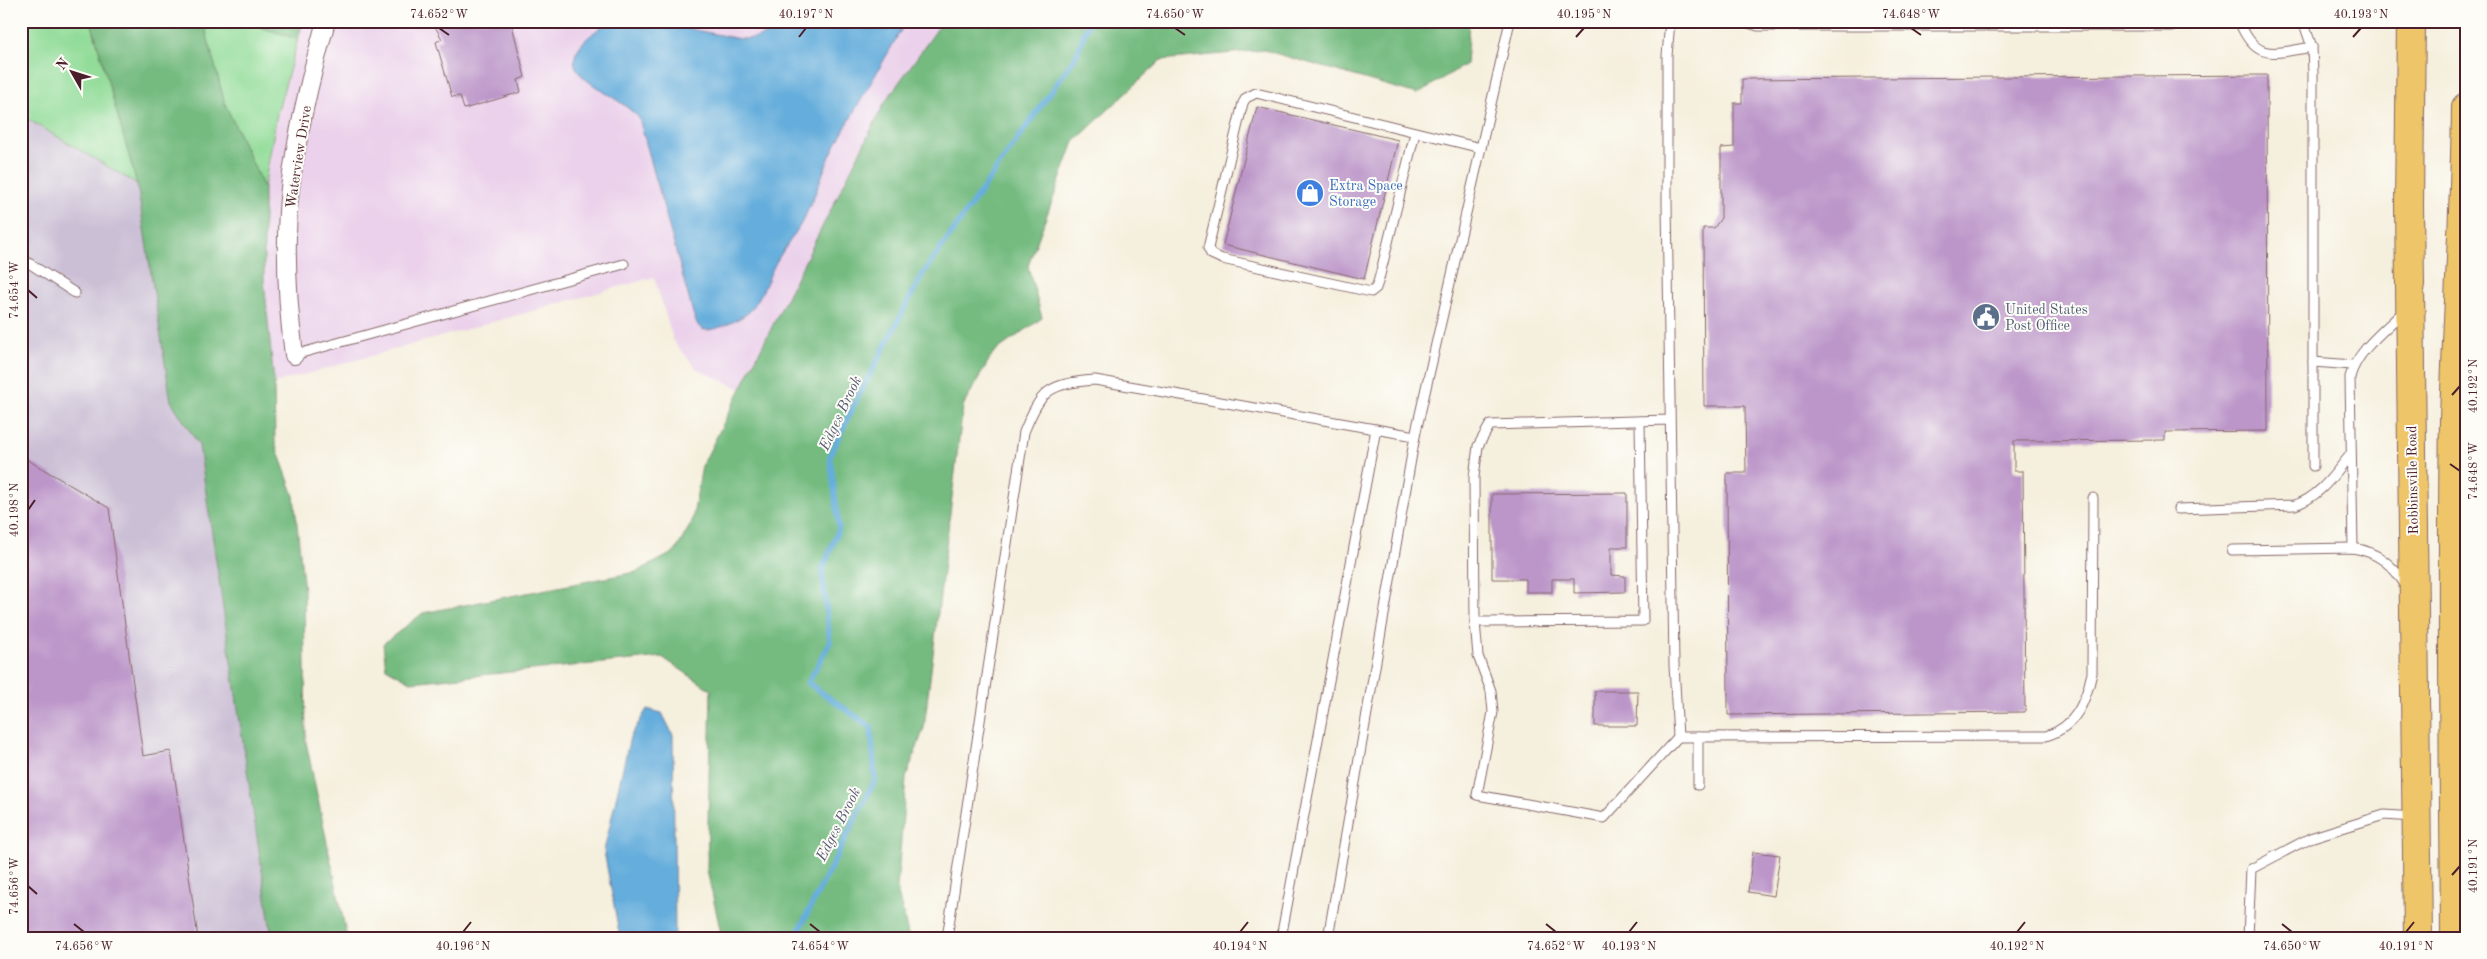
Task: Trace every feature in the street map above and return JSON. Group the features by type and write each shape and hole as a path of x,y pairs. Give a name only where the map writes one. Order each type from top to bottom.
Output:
{"highway":[{"name":"Robbinsville Road","path":"2408,26 2418,938"},
{"path":"2455,938 2460,837 2452,621 2460,412 2466,107"},
{"path":"2417,817 2438,844 2442,925 2446,938"}],"street":[{"name":"Waterview Drive","path":"294,355 289,312 287,252 290,189 302,118 326,21"}],"lane":[{"path":"1328,938 1415,436 1510,21"},
{"path":"1670,21 1667,65 1670,420 1674,665 1678,737 1604,818 1477,795 1493,712 1491,691 1478,656 1474,622 1474,477 1478,446 1490,425 1670,420"},
{"path":"1742,21 1758,26 2172,26"},
{"path":"2239,21 2246,38 2252,46 2261,51 2275,53 2312,47"},
{"path":"2303,21 2312,47 2312,466"},
{"path":"1414,133 1376,288 1371,292 1222,260 1211,254 1208,248 1243,103 1250,96 1264,93 1414,133 1480,148"},
{"path":"21,258 75,293"},
{"path":"294,355 624,264"},
{"path":"2353,548 2350,377 2353,365 2410,304"},
{"path":"2313,362 2353,365"},
{"path":"947,938 1024,432 1036,402 1052,388 1070,382 1095,380 1415,436"},
{"path":"1474,622 1644,621 1640,421"},
{"path":"1281,938 1376,429"},
{"path":"2178,508 2296,505 2308,501 2352,454"},
{"path":"1678,737 2046,736 2058,732 2070,723 2080,710 2088,693 2092,673 2093,498"},
{"path":"2232,550 2353,548 2368,550 2380,556 2399,574 2413,598"},
{"path":"1698,737 1698,785"},
{"path":"2248,938 2251,869 2310,838 2384,815 2417,817"}],"shaded area":[{"path":"303,21 943,21 885,102 741,389 697,369 674,342 654,277 274,383 264,280 264,188 277,114"},
{"path":"21,115 137,184 171,401 199,445 272,938 21,938"}],"green space":[{"path":"21,21 91,21 137,184 21,115"},
{"path":"91,21 203,21 225,104 264,188 264,280 274,383 275,443 294,496 304,591 306,742 347,938 272,938 199,445 171,401 137,184"},
{"path":"203,21 254,21 260,27 298,39 277,114 264,188 225,104"},
{"path":"254,21 303,21 298,39 260,27"},
{"path":"943,21 1469,21 1466,64 1417,94 1264,50 1161,60 1074,142 1028,266 1042,318 993,353 963,406 924,728 906,778 897,889 909,938 722,938 707,870 711,690 662,657 411,682 386,668 383,644 423,613 636,572 675,552 692,522 702,466 885,102"}],"water":[{"path":"610,21 651,21 740,39 756,38 777,30 787,21 906,21 835,146 809,208 775,264 758,300 746,314 720,327 707,330 702,329 695,320 639,118 582,76 575,65 576,53 587,39"},
{"path":"647,709 662,713 673,735 675,938 620,938 604,851 630,737"}],"building":[{"path":"432,21 511,21 525,77 518,80 521,92 464,109 460,96 452,97 436,42 442,39"},
{"name":"United States Post Office","path":"2267,75 2268,431 2165,432 2165,440 2014,441 2014,471 2023,471 2025,712 1728,715 1727,473 1746,473 1745,406 1704,406 1703,228 1714,228 1721,218 1721,148 1734,147 1734,103 1742,103 1742,79"},
{"name":"Extra Space Storage","path":"1257,107 1398,140 1364,279 1223,245"},
{"path":"21,456 109,508 143,756 171,751 198,938 21,938"},
{"path":"1627,493 1627,547 1611,547 1611,575 1625,576 1625,592 1574,593 1574,579 1552,579 1552,592 1526,592 1526,579 1492,579 1492,494"},
{"path":"1595,691 1638,691 1637,726 1595,726"},
{"path":"1753,852 1780,855 1774,896 1748,892"}],"waterway":[{"name":"Edges Brook","path":"795,938 875,780 871,727 808,683 830,642 822,571 839,528 830,456 852,409 922,275 1076,56 1089,21"}],"place":[{"name":"Extra Space Storage","path":"1310,193"},
{"name":"United States Post Office","path":"1986,317"}]}
